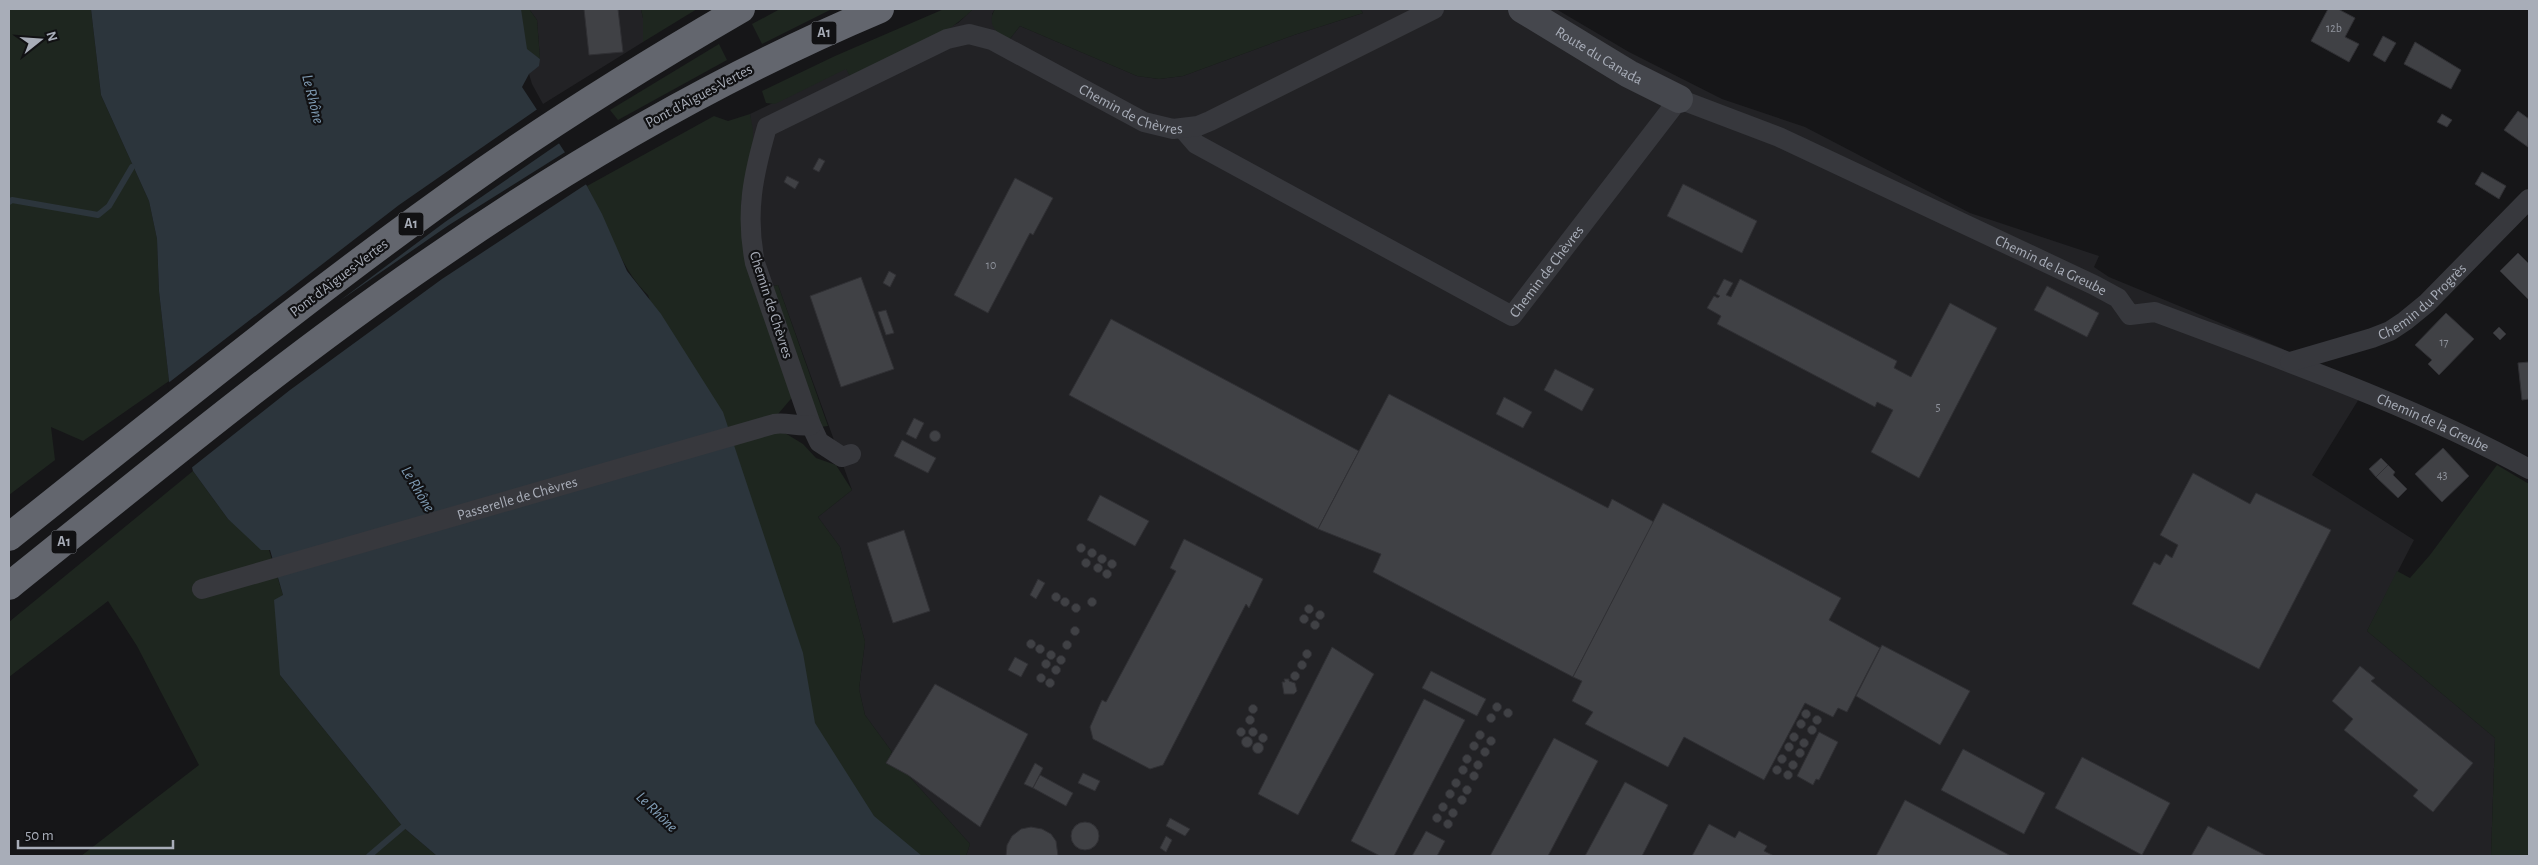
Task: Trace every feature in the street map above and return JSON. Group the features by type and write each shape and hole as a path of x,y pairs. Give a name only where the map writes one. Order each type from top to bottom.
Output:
{"highway":[{"name":"Pont d'Aigues-Vertes","path":"9,537 334,281 483,172 606,90 741,9"},
{"name":"Pont d'Aigues-Vertes","path":"9,586 345,322 491,220 596,153 768,60 880,9"}],"street":[{"path":"1183,128 1210,121 1434,9"},
{"name":"Route du Canada","path":"1522,9 1628,74 1679,99"},
{"name":"Chemin de Chèvres","path":"851,454 842,457 819,442 811,425 755,263 749,223 752,186 767,127 946,39 969,34 992,40 1144,122 1172,129 1183,128 1196,144 1512,316 1679,99"},
{"name":"Chemin de la Greube","path":"1679,99 1779,137 2094,285 2118,298 2130,315 2155,312 2290,362 2440,423 2529,469"},
{"name":"Chemin du Progrès","path":"2290,362 2372,338 2390,331 2405,321 2427,304 2529,199"},
{"name":"Passerelle de Chèvres","path":"204,589 778,424 811,425"}],"shaded area":[{"path":"9,9 91,9 101,95 149,201 157,239 159,291 169,381 83,441 51,427 55,460 9,495"},
{"path":"466,9 529,9 537,20 540,59"},
{"path":"529,9 641,9 643,42 543,104 532,84 529,74 540,59 537,20"},
{"path":"641,9 697,9 643,42"},
{"path":"780,9 832,9 762,44 752,24"},
{"path":"944,9 973,9 947,30 899,56 851,78 846,69 775,104 766,103 762,91 835,56"},
{"path":"973,9 995,9 992,14 1009,40 1020,26 1137,76 1159,79 1183,76 1294,35 1363,13 1360,9 1556,9 1629,52 1722,99 1805,127 1970,213 2099,256 2094,267 2109,277 2281,348 2362,394 2312,475 2414,540 2367,631 2495,738 2491,856 966,856 970,844 908,775 886,763 892,752 865,715 859,689 865,642 840,547 818,517 852,490 778,285 773,286 743,235 741,202 753,149 750,114 846,68 851,78 958,23"},
{"path":"995,9 1360,9 1363,13 1294,35 1183,76 1159,79 1137,76 1020,26 1009,40 996,31 992,24 992,14"},
{"path":"719,44 727,60 618,120 610,110"},
{"path":"750,114 753,130 753,149 741,202 743,235 795,394 773,420 780,430 803,444 816,458 836,465 852,490 818,517 840,547 865,642 859,689 865,715 892,752 886,763 908,775 970,844 966,856 891,856 801,745 648,295 629,272 621,258 587,186 714,116 728,121"},
{"path":"778,285 828,426 820,427 773,286"},
{"path":"2497,465 2529,484 2529,856 2491,856 2495,738 2367,631 2397,571 2410,578 2430,555"},
{"path":"193,471 228,519 269,550 283,595 280,675 403,827 437,856 81,856 199,765 137,646 108,601 9,677 9,622"}],"water":[{"name":"Le Rhône","path":"91,9 521,9 527,49 540,59 539,66 529,74 522,87 587,186 602,214 627,271 661,314 723,412 803,653 815,723 874,816 922,856 437,856 403,827 280,675 274,600 283,595 270,550 261,550 228,519 193,471 169,381 159,291 157,239 149,201 101,95"}],"pier":[{"path":"539,108 561,142 445,222 338,302 449,225 567,151 588,183 442,279 290,390 190,469 167,384 399,205"}],"building":[{"path":"584,9 618,9 623,52 589,55"},
{"path":"2328,9 2338,9 2355,18 2345,37 2359,44 2349,62 2311,41"},
{"path":"2383,36 2396,43 2385,62 2373,55"},
{"path":"2415,42 2461,70 2451,89 2404,64"},
{"path":"2518,111 2529,119 2528,147 2504,130"},
{"path":"2442,114 2452,120 2447,127 2437,122"},
{"path":"819,158 825,161 819,172 813,169"},
{"path":"2482,172 2506,186 2499,199 2475,184"},
{"path":"787,176 799,182 795,189 784,182"},
{"path":"1015,178 1053,198 1033,235 1030,233 988,313 954,295"},
{"path":"1683,184 1757,221 1742,253 1667,216"},
{"path":"2518,253 2529,264 2529,300 2500,271"},
{"path":"889,271 896,275 890,287 883,283"},
{"path":"861,277 894,369 841,387 810,296"},
{"path":"1724,279 1733,283 1726,295 1731,297 1740,279 1897,361 1894,368 1911,377 1950,303 1997,328 1919,478 1871,452 1893,410 1877,402 1875,407 1717,324 1721,316 1707,308 1714,296 1718,298 1720,296 1716,294"},
{"path":"2047,286 2099,313 2087,337 2034,310"},
{"path":"886,310 894,333 886,335 878,312"},
{"path":"2446,313 2474,339 2439,375 2428,364 2432,360 2415,345"},
{"path":"1111,319 1359,451 1318,529 1069,395"},
{"path":"2499,327 2506,334 2500,340 2493,333"},
{"path":"2529,362 2529,399 2522,400 2518,363"},
{"path":"1555,369 1594,389 1582,411 1544,390"},
{"path":"1389,394 1608,508 1612,499 1654,522 1573,677 1373,572 1381,554 1318,529"},
{"path":"1504,397 1532,412 1523,428 1496,414"},
{"path":"914,418 924,423 916,439 906,434"},
{"path":"935,430 941,436 935,442 929,436"},
{"path":"902,440 936,458 928,473 894,456"},
{"path":"2443,448 2469,476 2442,502 2415,474"},
{"path":"2381,458 2388,465 2376,477 2369,469"},
{"path":"2388,465 2395,472 2393,475 2407,489 2398,498 2376,477"},
{"path":"2193,473 2250,504 2256,493 2331,530 2259,669 2132,604 2154,562 2160,565 2166,554 2172,558 2178,545 2160,535"},
{"path":"1100,495 1149,521 1135,546 1087,520"},
{"path":"1663,503 1841,598 1829,620 1880,648 1847,712 1838,708 1833,717 1805,703 1764,780 1684,737 1668,767 1585,724 1593,712 1572,701 1582,681 1573,677"},
{"path":"904,530 930,611 893,623 867,543"},
{"path":"1184,539 1263,579 1249,608 1246,604 1163,765 1150,769 1093,739 1090,727 1102,700 1106,702 1176,571 1170,568"},
{"path":"1081,543 1086,548 1081,553 1076,548"},
{"path":"1092,548 1097,553 1092,558 1087,553"},
{"path":"1102,554 1107,559 1102,564 1097,559"},
{"path":"1086,558 1091,563 1086,568 1081,563"},
{"path":"1112,559 1117,564 1112,569 1107,564"},
{"path":"1098,563 1103,568 1098,573 1093,568"},
{"path":"1107,569 1112,574 1107,579 1102,574"},
{"path":"1038,579 1045,583 1036,599 1030,595"},
{"path":"1056,592 1061,597 1056,602 1051,597"},
{"path":"1065,597 1070,602 1065,607 1060,602"},
{"path":"1092,597 1097,602 1092,607 1087,602"},
{"path":"1076,603 1081,608 1076,613 1071,608"},
{"path":"1309,604 1314,609 1309,614 1304,609"},
{"path":"1320,610 1325,615 1320,620 1315,615"},
{"path":"1304,614 1309,619 1304,624 1299,619"},
{"path":"1315,620 1320,625 1315,630 1310,625"},
{"path":"1075,626 1080,631 1075,636 1070,631"},
{"path":"1031,639 1036,644 1031,649 1026,644"},
{"path":"1067,640 1072,645 1067,650 1062,645"},
{"path":"1040,644 1045,649 1040,654 1035,649"},
{"path":"1882,645 1970,691 1940,745 1856,696"},
{"path":"1332,647 1374,674 1298,815 1258,794"},
{"path":"1307,649 1312,654 1307,659 1302,654"},
{"path":"1051,650 1056,655 1051,660 1046,655"},
{"path":"1061,655 1066,660 1061,665 1056,660"},
{"path":"1015,657 1028,664 1021,677 1008,670"},
{"path":"1046,659 1051,664 1046,669 1041,664"},
{"path":"1302,660 1307,665 1302,670 1297,665"},
{"path":"1056,665 1061,670 1056,675 1051,670"},
{"path":"2360,666 2375,678 2371,681 2473,763 2433,812 2413,796 2418,790 2344,730 2353,719 2332,701"},
{"path":"1295,671 1300,676 1295,681 1290,676"},
{"path":"1431,671 1486,699 1477,716 1422,688"},
{"path":"1041,673 1046,678 1041,683 1036,678"},
{"path":"1050,678 1055,683 1050,688 1045,683"},
{"path":"1284,679 1289,679 1289,681 1295,683 1297,691 1294,694 1284,694 1282,682 1285,682"},
{"path":"935,684 1028,734 980,827 908,775 886,763"},
{"path":"1424,699 1465,720 1394,856 1380,856 1351,841"},
{"path":"1497,702 1502,707 1497,712 1492,707"},
{"path":"1253,704 1258,709 1253,714 1248,709"},
{"path":"1508,708 1513,713 1508,718 1503,713"},
{"path":"1806,709 1811,714 1806,719 1801,714"},
{"path":"1491,713 1496,718 1491,723 1486,718"},
{"path":"1250,715 1255,720 1250,725 1245,720"},
{"path":"1817,715 1822,720 1817,725 1812,720"},
{"path":"1801,719 1806,724 1801,729 1796,724"},
{"path":"1812,725 1817,730 1812,735 1807,730"},
{"path":"1241,727 1246,732 1241,737 1236,732"},
{"path":"1253,727 1258,732 1253,737 1248,732"},
{"path":"1480,730 1485,735 1480,740 1475,735"},
{"path":"1794,732 1799,737 1794,742 1789,737"},
{"path":"1819,732 1838,742 1819,780 1816,779 1813,785 1797,776"},
{"path":"1263,733 1268,738 1263,743 1258,738"},
{"path":"1491,736 1496,741 1491,746 1486,741"},
{"path":"1245,737 1249,737 1252,742 1251,746 1245,747 1242,744 1242,740"},
{"path":"1554,738 1598,761 1548,856 1490,856"},
{"path":"1804,738 1809,743 1804,748 1799,743"},
{"path":"1474,741 1479,746 1474,751 1469,746"},
{"path":"1789,742 1794,747 1789,752 1784,747"},
{"path":"1256,743 1260,743 1263,748 1262,752 1256,753 1253,750 1253,746"},
{"path":"1485,747 1490,752 1485,757 1480,752"},
{"path":"1800,748 1805,753 1800,758 1795,753"},
{"path":"1963,749 2045,793 2024,834 1941,790"},
{"path":"1467,754 1472,759 1467,764 1462,759"},
{"path":"1782,754 1787,759 1782,764 1777,759"},
{"path":"2082,757 2170,803 2142,855 2055,808"},
{"path":"1478,760 1483,765 1478,770 1473,765"},
{"path":"1793,760 1798,765 1793,770 1788,765"},
{"path":"1035,763 1043,768 1033,788 1024,784"},
{"path":"1463,765 1468,770 1463,775 1458,770"},
{"path":"1777,765 1782,770 1777,775 1772,770"},
{"path":"1788,770 1793,775 1788,780 1783,775"},
{"path":"1474,771 1479,776 1474,781 1469,776"},
{"path":"1083,773 1100,781 1095,791 1078,783"},
{"path":"1040,775 1073,793 1066,806 1033,788"},
{"path":"1456,778 1461,783 1456,788 1451,783"},
{"path":"1625,782 1668,805 1642,856 1585,856"},
{"path":"1467,785 1472,790 1467,795 1462,790"},
{"path":"1450,789 1455,794 1450,799 1445,794"},
{"path":"1462,795 1467,800 1462,805 1457,800"},
{"path":"1905,800 2011,856 1876,856"},
{"path":"1443,802 1448,807 1443,812 1438,807"},
{"path":"1453,808 1458,813 1453,818 1448,813"},
{"path":"1437,813 1442,818 1437,823 1432,818"},
{"path":"1170,818 1190,829 1185,836 1166,826"},
{"path":"1448,819 1453,824 1448,829 1443,824"},
{"path":"1085,822 1095,826 1099,836 1095,846 1085,850 1075,846 1071,836 1075,826"},
{"path":"1709,824 1735,838 1739,831 1767,846 1764,851 1774,856 1692,856"},
{"path":"2208,826 2267,856 2191,856"},
{"path":"1031,827 1042,829 1051,834 1056,841 1058,856 1006,856 1007,845 1012,836 1021,829"},
{"path":"1426,831 1445,841 1437,856 1412,856"},
{"path":"1166,836 1172,840 1166,852 1160,848"}],"waterway":[{"path":"9,202 12,200 98,215 109,206 132,167"},
{"path":"369,856 403,827"}]}
